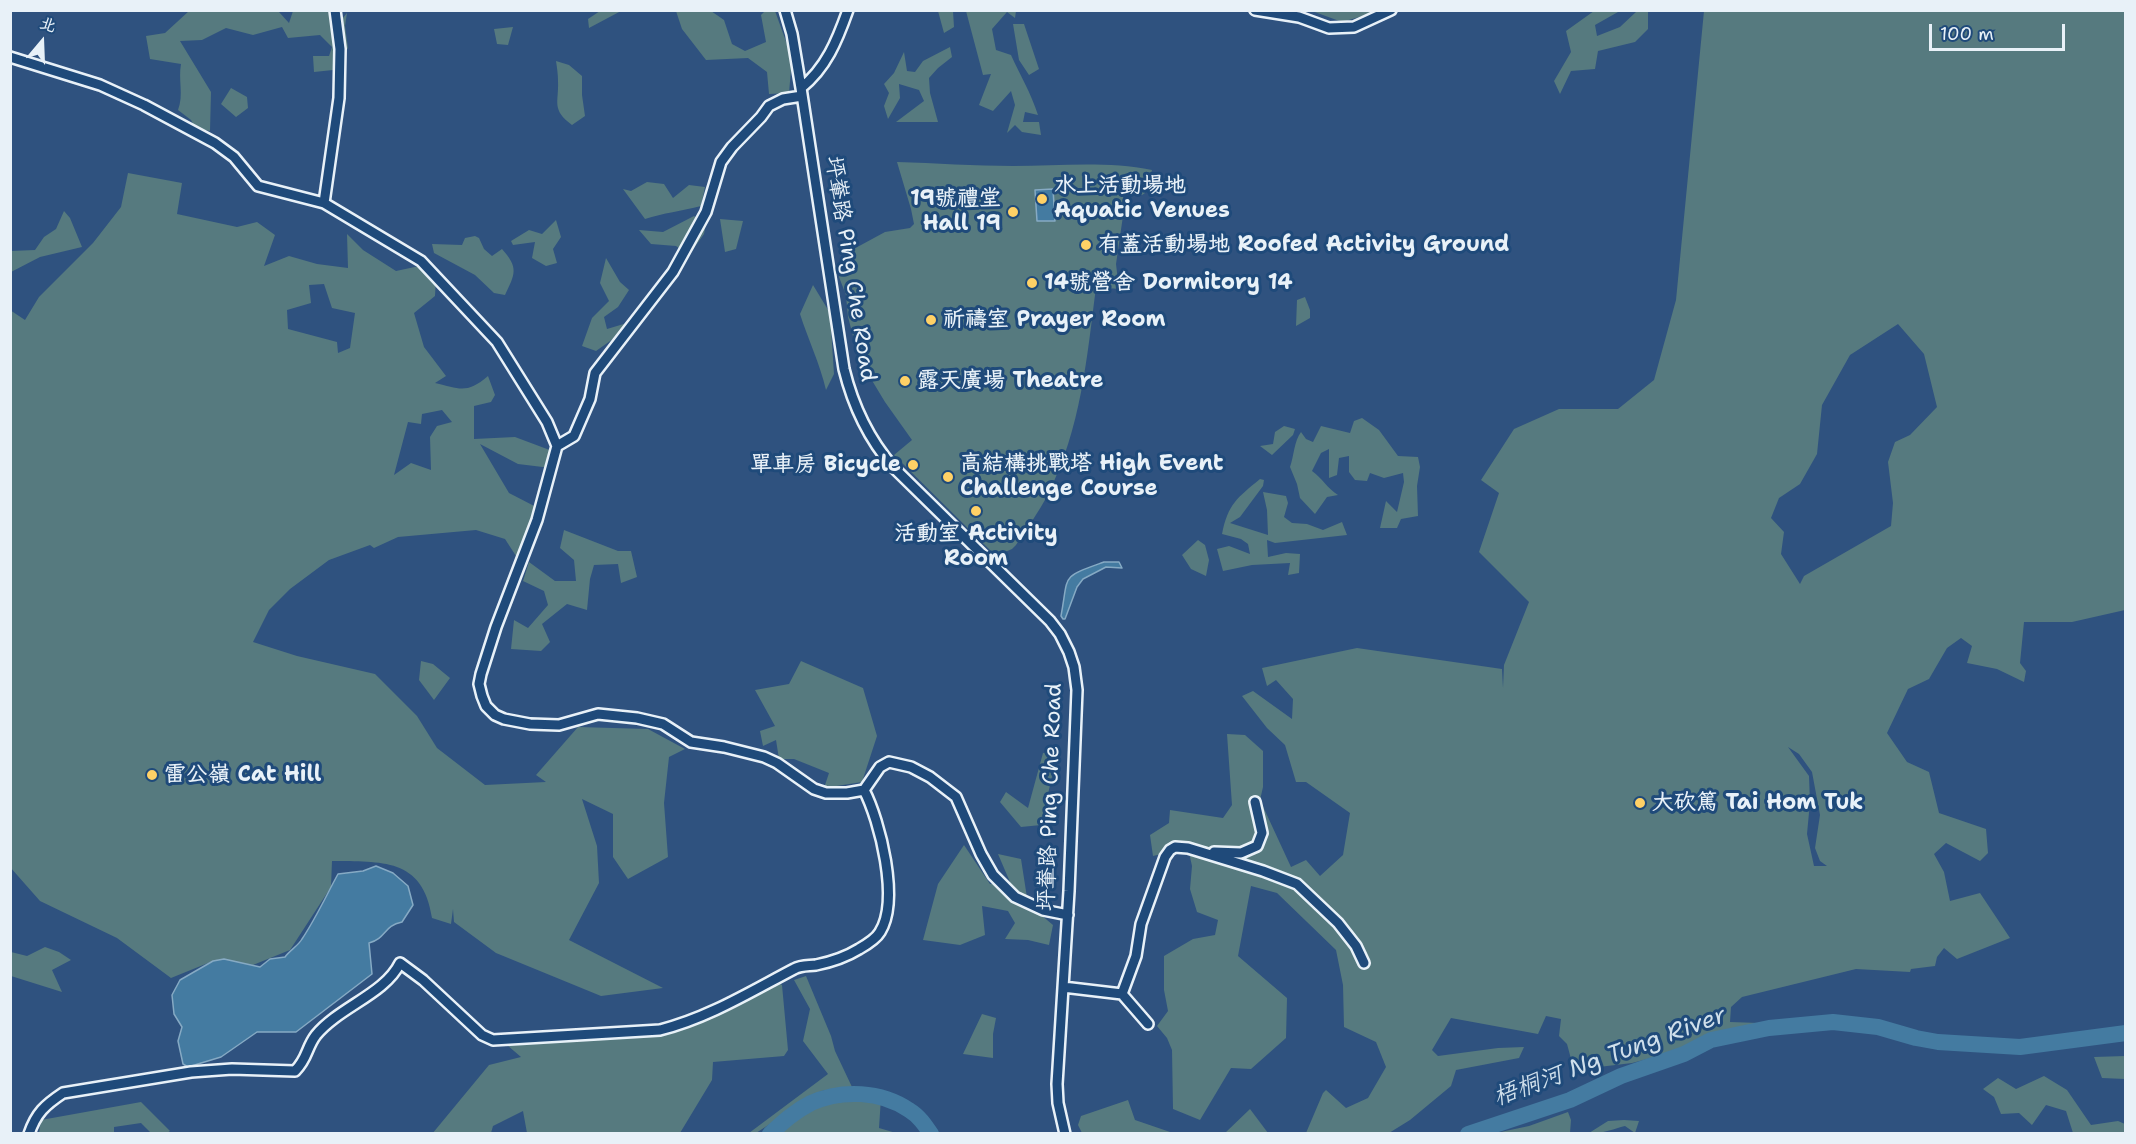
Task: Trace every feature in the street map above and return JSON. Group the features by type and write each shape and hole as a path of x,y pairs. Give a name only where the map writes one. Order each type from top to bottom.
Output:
{"street":[{"path":"324,203 339,98 340,49 335,10"},
{"name":"坪輋路 Ping Che Road","path":"784,10 792,34 844,369 860,418 878,449 893,467 1050,621 1063,639 1072,660 1077,683 1077,701 1068,915 1057,1084 1063,1129"},
{"path":"557,446 574,436 590,399 595,373 673,272 706,212 721,162 768,106 801,92 815,77 824,64 848,10"},
{"path":"1255,10 1299,17 1329,28 1354,27 1391,10"},
{"path":"10,57 100,85 144,105 215,143 234,157 258,186 324,203 424,265 498,342 547,422 557,446 537,520 496,627 481,674 479,684 486,706 495,715 530,724 559,725 597,714 637,717 663,724 691,742 764,757 777,763 814,789 826,793 864,790 880,767 889,762 911,767 930,777 956,797 981,854 993,875 1015,897 1043,910 1068,915"},
{"path":"28,1134 33,1120 46,1105 63,1093 191,1072 232,1069 295,1071 304,1062 315,1036 338,1014 376,989 395,973 400,963 423,980 482,1035 493,1040 660,1030 681,1024 734,1002 799,966 838,959 860,949 877,937 885,920 889,886 880,827 864,790"},
{"path":"1202,852 1241,853 1257,846 1262,833 1255,802"},
{"path":"1122,994 1136,956 1141,924 1165,857 1170,850 1180,847 1202,852 1297,884 1338,923 1356,946 1364,963"},
{"path":"1063,987 1122,994 1148,1024"}],"green space":[{"path":"267,10 279,12 289,23 293,11 331,11 330,13 342,19 347,13 345,26 348,48 333,70 314,72 313,56 329,56 332,47 320,35 288,38 282,27 253,35 226,28 202,40 180,41 211,92 210,131 195,128 191,120 178,110 181,99 181,64 150,59 146,36 165,33 189,11"},
{"path":"600,11 621,11 589,28 588,19"},
{"path":"676,11 711,11 724,20 732,44 745,51 766,42 761,15 765,11 775,11 792,58 789,93 769,94 767,72 748,58 706,60 682,29"},
{"path":"938,11 953,11 954,27 944,33"},
{"path":"966,11 1016,11 1015,18 1007,12 992,29 996,50 1011,55 1038,115 1025,112 1023,122 1039,122 1041,135 1022,132 1015,125 1007,133 1015,105 1011,91 993,111 979,105 991,74 983,75"},
{"path":"1312,11 1380,11 1342,22"},
{"path":"1594,11 1618,12 1595,25 1597,36 1620,27 1637,11 1648,11 1648,29 1635,42 1598,51 1595,69 1571,71 1560,94 1554,81 1571,52 1566,31"},
{"path":"1704,11 2125,11 2125,610 2072,622 2024,622 2020,663 2026,671 2024,682 1997,669 1967,663 1972,646 1961,638 1947,648 1929,679 1908,689 1887,733 1907,762 1929,772 1939,813 1986,829 1988,853 1980,861 1946,843 1934,854 1944,872 1950,901 1980,893 2010,938 1957,959 1944,948 1937,957 1935,966 1911,969 1910,972 1856,969 1742,997 1731,1007 1730,1022 1759,1023 1761,1036 1690,1048 1632,1063 1574,1070 1567,1044 1559,1036 1561,1019 1546,1016 1538,1034 1451,1018 1432,1050 1438,1056 1524,1047 1519,1058 1456,1070 1451,1086 1410,1120 1389,1133 1306,1133 1326,1090 1346,1108 1368,1098 1386,1067 1376,1042 1344,1027 1343,985 1336,950 1277,893 1251,886 1238,956 1287,998 1286,1038 1251,1069 1231,1068 1200,1120 1173,1109 1172,1050 1167,1038 1157,1026 1168,1011 1164,990 1164,956 1193,939 1215,935 1218,920 1197,912 1190,889 1192,866 1188,848 1153,856 1150,835 1169,823 1170,810 1223,818 1232,805 1227,734 1245,735 1263,751 1263,787 1260,800 1291,867 1306,860 1320,876 1343,855 1350,813 1306,782 1296,782 1285,745 1267,728 1242,696 1253,691 1292,719 1293,699 1276,680 1267,686 1262,668 1357,648 1502,669 1503,688 1504,665 1529,602 1479,552 1499,493 1481,480 1514,429 1559,409 1618,409 1654,380 1676,300","holes":["1898,324 1924,354 1937,407 1910,435 1895,442 1888,462 1893,503 1891,526 1804,576 1800,584 1781,554 1784,532 1771,518 1779,498 1800,484 1817,454 1822,405 1850,355","1788,747 1799,754 1812,772 1820,815 1815,848 1820,861 1827,866 1814,866 1807,834 1810,802 1809,776"]},
{"path":"1013,24 1024,24 1039,69 1029,75 1019,60"},
{"path":"513,27 508,45 497,44 494,29"},
{"path":"950,47 952,57 929,78 930,93 938,122 896,122 924,101 919,90 899,84 900,98 888,119 884,106 889,93 884,84 894,73 904,52 907,71 915,72 923,61"},
{"path":"556,61 569,65 582,76 585,116 572,125 559,110"},
{"path":"231,88 247,97 248,108 236,117 221,104"},
{"path":"897,162 999,166 1100,165 1152,170 1145,193 1123,195 1123,216 1116,264 1119,289 1096,287 1081,392 1059,469 1037,514 1016,545 996,556 894,455 912,440 859,359 848,317 846,295 839,277 850,251 885,232 910,228 914,224"},
{"path":"128,173 182,183 177,214 237,227 257,222 275,235 264,266 289,256 317,264 348,268 347,234 363,250 396,271 424,265 436,279 435,296 414,313 424,347 446,376 435,383 469,388 488,376 495,395 491,402 474,406 474,439 515,437 555,452 551,468 518,464 480,444 509,493 540,509 527,546 516,556 505,539 476,530 398,537 374,548 370,545 329,560 290,589 269,610 253,642 297,656 375,674 417,716 437,748 485,785 546,782 536,775 578,727 648,729 685,749 669,757 664,803 668,857 628,879 613,857 613,814 582,799 597,846 599,883 569,940 663,988 601,996 496,953 454,922 453,909 451,924 432,918 427,898 409,873 383,863 350,861 332,861 331,887 290,950 253,965 213,961 171,978 117,938 40,901 10,867 10,310 25,320 39,297 93,243 121,207","holes":["324,284 332,308 355,313 350,348 338,353 337,342 288,329 287,310 311,303 309,285","442,410 452,422 437,426 430,437 431,470 411,463 394,475 408,422 421,424 422,414"]},
{"path":"647,182 664,184 673,198 689,185 705,187 701,206 645,219 623,189 631,191"},
{"path":"64,211 70,218 82,247 40,257 11,272 11,251 35,250 44,237 56,229"},
{"path":"694,216 706,224 704,234 689,255 676,246 651,244 639,230 663,232"},
{"path":"720,219 743,221 736,249 725,252"},
{"path":"556,220 561,237 553,249 557,263 546,266 532,258 535,242 513,245 511,241 529,230 542,234"},
{"path":"475,236 492,256 502,249 511,261 514,271 505,295 494,293 475,275 434,253 432,244 462,245 465,238"},
{"path":"606,258 620,282 629,290 618,307 604,317 607,329 627,323 613,339 596,351 582,346 592,318 609,301 600,283"},
{"path":"813,285 830,313 834,374 826,390 800,314"},
{"path":"1305,297 1310,310 1310,318 1296,326 1297,300"},
{"path":"1362,418 1379,430 1398,456 1418,457 1420,467 1417,486 1418,516 1401,519 1397,528 1380,528 1386,501 1397,512 1404,482 1403,473 1384,478 1370,473 1367,481 1355,480 1349,472 1349,456 1339,458 1337,475 1329,478 1329,449 1321,453 1312,471 1338,495 1327,497 1315,514 1300,498 1290,467 1295,444 1301,432 1306,439 1313,442 1321,426 1350,433 1354,421"},
{"path":"1284,426 1295,429 1293,435 1272,455 1260,446 1273,444 1275,432"},
{"path":"1260,479 1264,480 1263,486 1240,517 1230,523 1268,535 1267,510 1263,492 1286,496 1288,503 1284,517 1292,523 1307,524 1323,530 1342,522 1347,535 1275,543 1267,540 1268,557 1286,553 1300,554 1299,573 1288,575 1290,563 1252,565 1223,571 1217,549 1229,546 1250,554 1248,544 1241,539 1222,534 1227,515 1235,502"},
{"path":"564,530 618,551 631,551 637,577 621,583 618,564 594,565 590,579 587,610 567,604 542,624 550,642 541,651 511,649 514,620 528,628 548,605 544,591 523,581 529,562 555,581 576,581 574,560 560,548"},
{"path":"1198,540 1205,545 1209,560 1206,576 1191,569 1182,555"},
{"path":"421,661 433,664 450,678 434,700 419,680"},
{"path":"801,661 863,688 877,736 862,782 824,788 829,773 794,759 779,759 776,740 763,746 760,731 775,726 755,690 789,684"},
{"path":"1055,751 1053,772 1041,825 1021,827 1000,802 1006,792 1028,808 1043,753"},
{"path":"964,845 990,884 1010,882 998,854 1021,859 1028,904 1053,925 1049,945 1028,940 1005,939 1015,923 1008,911 982,906 985,935 960,945 923,940 938,884"},
{"path":"45,947 71,960 52,970 62,992 11,976 11,952 27,956"},
{"path":"806,976 835,1051 852,1087 821,1091 756,1133 749,1133 828,1074 803,1041 810,1009 794,980"},
{"path":"773,980 782,985 788,1050 784,1056 713,1062 712,1080 680,1133 527,1133 523,1111 493,1126 491,1133 432,1134 489,1065 521,1057 507,1045 510,1035 675,1026"},
{"path":"982,1014 996,1018 993,1058 963,1054"},
{"path":"2125,1056 2125,1079 2102,1078 2094,1057"},
{"path":"2044,1076 2067,1090 2091,1125 2118,1121 2125,1124 2125,1133 2073,1133 2066,1111 2046,1105 2032,1125 2019,1113 2001,1114 1994,1097 1983,1089 1998,1078 2016,1089"},
{"path":"840,1094 860,1094 881,1098 879,1128 896,1133 770,1133 803,1109"},
{"path":"1128,1100 1135,1120 1173,1133 1082,1133 1078,1125 1081,1116"},
{"path":"141,1102 170,1131 151,1133 141,1123 114,1127 114,1133 39,1133 41,1120"},
{"path":"1250,1109 1268,1133 1225,1133"},
{"path":"1568,1112 1571,1120 1570,1133 1496,1133 1529,1126"},
{"path":"1608,1121 1639,1121 1635,1133 1625,1126 1589,1133"}],"water":[{"path":"1053,189 1055,221 1037,221 1035,190"},
{"path":"1104,562 1119,562 1122,568 1106,567 1083,579 1063,619 1061,616 1069,579 1080,571"},
{"path":"376,866 393,873 408,886 413,905 402,922 391,926 379,938 369,943 372,974 296,1032 257,1032 221,1057 188,1067 183,1064 178,1041 182,1027 174,1014 172,995 180,980 213,961 224,959 260,967 270,959 285,957 307,931 338,874 363,871"}],"waterway":[{"name":"梧桐河 Ng Tung River","path":"1468,1134 1570,1100 1621,1076 1684,1054 1711,1040 1769,1028 1833,1022 1878,1027 1938,1042 2020,1047 2126,1033"},
{"name":"梧桐河 Ng Tung River","path":"770,1134 794,1113 811,1103 848,1094 874,1096 898,1104 916,1115 931,1134"}],"place":[{"name":"水上活動場地 Aquatic Venues","path":"1042,199"},
{"name":"19號禮堂 Hall 19","path":"1013,212"},
{"name":"有蓋活動場地 Roofed Activity Ground","path":"1086,245"},
{"name":"14號營舍 Dormitory 14","path":"1032,283"},
{"name":"祈禱室 Prayer Room","path":"931,320"},
{"name":"露天廣場 Theatre","path":"905,381"},
{"name":"單車房 Bicycle","path":"913,465"},
{"name":"高結構挑戰塔 High Event Challenge Course","path":"948,477"},
{"name":"活動室 Activity Room","path":"976,511"},
{"name":"雷公嶺 Cat Hill","path":"152,775"},
{"name":"大砍篤 Tai Hom Tuk","path":"1640,803"}]}
